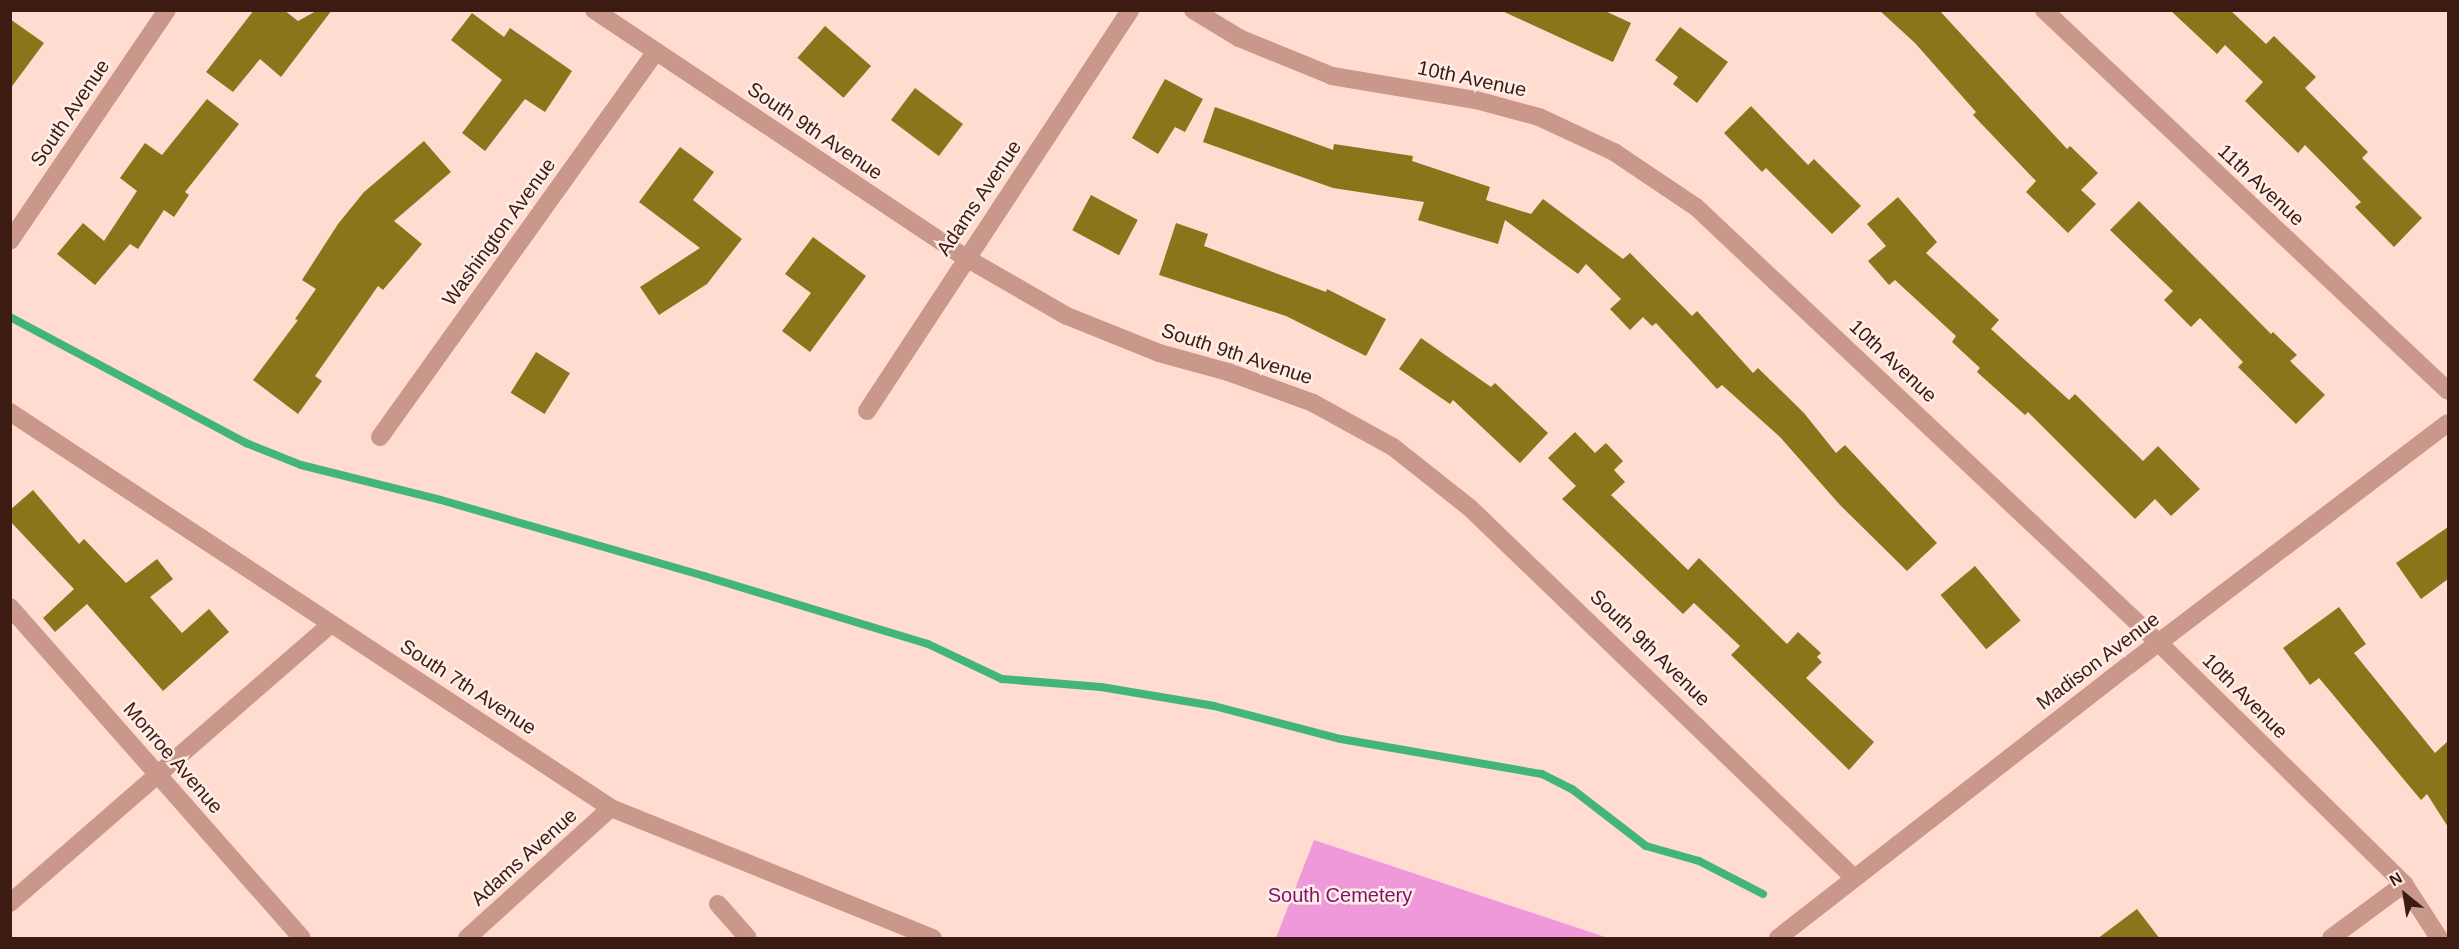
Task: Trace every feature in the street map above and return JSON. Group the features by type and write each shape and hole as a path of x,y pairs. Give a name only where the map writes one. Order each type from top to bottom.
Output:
{"street":[{"name":"South Avenue","path":"10,241 167,10"},
{"name":"South 9th Avenue","path":"594,10 966,258 1067,316 1159,353 1228,372 1313,403 1393,447 1470,508 1853,877"},
{"name":"Adams Avenue","path":"867,411 1130,10"},
{"name":"10th Avenue","path":"1193,10 1239,38 1332,76 1476,100 1529,114 1614,152 1696,207 2158,643 2404,884 2439,939"},
{"name":"11th Avenue","path":"2044,10 2448,392"},
{"name":"Washington Avenue","path":"380,437 656,52"},
{"name":"South 7th Avenue","path":"10,412 611,808 933,939"},
{"name":"Madison Avenue","path":"1778,939 1853,877 2448,423"},
{"name":"Monroe Avenue","path":"10,607 302,939"},
{"path":"10,903 331,624"},
{"name":"Adams Avenue","path":"467,939 611,808"},
{"path":"2331,939 2404,884"},
{"path":"718,904 748,939"}],"green space":[{"name":"South Cemetery","path":"1314,840 1608,938 1276,938"}],"building":[{"path":"254,10 284,10 298,21 318,10 332,10 281,77 260,59 233,92 206,72"},
{"path":"1500,10 1603,10 1631,23 1613,62"},
{"path":"1879,10 1939,10 2067,149 2070,146 2098,173 2081,190 2096,204 2068,233 2026,192 2036,181 1973,115 1976,112 1915,43"},
{"path":"2170,10 2230,10 2266,44 2274,36 2316,77 2305,88 2368,152 2362,158 2422,218 2394,247 2355,207 2361,202 2305,145 2298,153 2245,101 2263,82 2225,45 2217,54"},
{"path":"472,13 504,37 510,28 572,71 545,112 525,99 485,151 462,133 502,80 451,40"},
{"path":"10,19 44,43 10,89"},
{"path":"825,26 871,66 843,98 797,58"},
{"path":"1680,27 1728,62 1697,103 1673,84 1678,77 1655,60"},
{"path":"1165,79 1203,99 1185,132 1175,127 1158,154 1132,138"},
{"path":"915,88 963,124 939,156 891,120"},
{"path":"207,99 239,124 185,192 189,195 174,217 164,210 138,249 130,244 95,285 57,254 83,223 104,241 137,191 120,178 145,143 162,155"},
{"path":"1751,106 1808,165 1814,159 1861,206 1832,234 1766,168 1762,172 1724,133"},
{"path":"1215,107 1333,150 1334,144 1413,156 1412,161 1490,187 1486,200 1531,214 1543,199 1623,259 1630,253 1692,316 1697,311 1753,373 1758,368 1804,413 1836,453 1845,445 1937,543 1907,571 1840,505 1780,437 1722,385 1717,389 1656,323 1652,326 1643,317 1630,330 1610,309 1621,299 1586,264 1578,274 1505,220 1498,244 1418,220 1424,202 1333,188 1203,142"},
{"path":"424,141 451,172 394,221 422,244 383,290 378,286 315,376 322,381 298,414 253,380 298,320 295,319 316,289 302,280 338,224 364,192"},
{"path":"680,147 714,172 693,200 742,239 707,284 659,315 640,287 700,248 639,202"},
{"path":"1091,195 1138,220 1119,255 1072,230"},
{"path":"1898,197 1937,242 1926,253 1999,320 1991,329 2069,400 2075,394 2143,461 2158,446 2200,489 2171,516 2155,499 2135,519 2028,412 2025,415 1977,372 1980,368 1952,342 1956,336 1895,280 1889,285 1868,261 1886,246 1867,224"},
{"path":"2139,201 2271,334 2273,332 2297,355 2290,361 2325,395 2296,424 2238,367 2243,362 2200,318 2191,327 2164,300 2173,291 2110,230"},
{"path":"1176,223 1208,234 1204,246 1326,292 1327,289 1386,319 1366,356 1286,316 1159,275"},
{"path":"813,237 866,276 810,352 782,331 811,293 785,274"},
{"path":"1421,338 1491,387 1495,383 1548,433 1520,463 1453,400 1450,404 1399,369"},
{"path":"536,352 570,373 544,414 511,393"},
{"path":"1575,432 1595,453 1606,443 1623,461 1614,470 1625,482 1611,495 1688,570 1699,558 1787,644 1798,632 1821,653 1817,657 1822,662 1806,678 1874,742 1849,770 1731,655 1740,646 1694,603 1683,614 1562,499 1576,486 1548,458"},
{"path":"33,490 79,544 84,539 126,583 157,559 173,579 150,597 182,633 209,609 229,632 163,691 87,604 55,632 43,618 74,589 10,521 10,510"},
{"path":"2448,527 2448,579 2421,599 2396,563"},
{"path":"1975,566 2021,620 1986,649 1941,595"},
{"path":"2339,607 2366,644 2354,653 2435,753 2448,741 2448,827 2427,794 2421,800 2319,678 2310,685 2283,648"},
{"path":"2137,909 2160,939 2097,939"}],"waterway":[{"path":"10,317 246,443 301,465 441,500 928,644 1002,679 1101,687 1214,706 1341,739 1542,774 1572,789 1646,846 1699,861 1763,894"}]}
